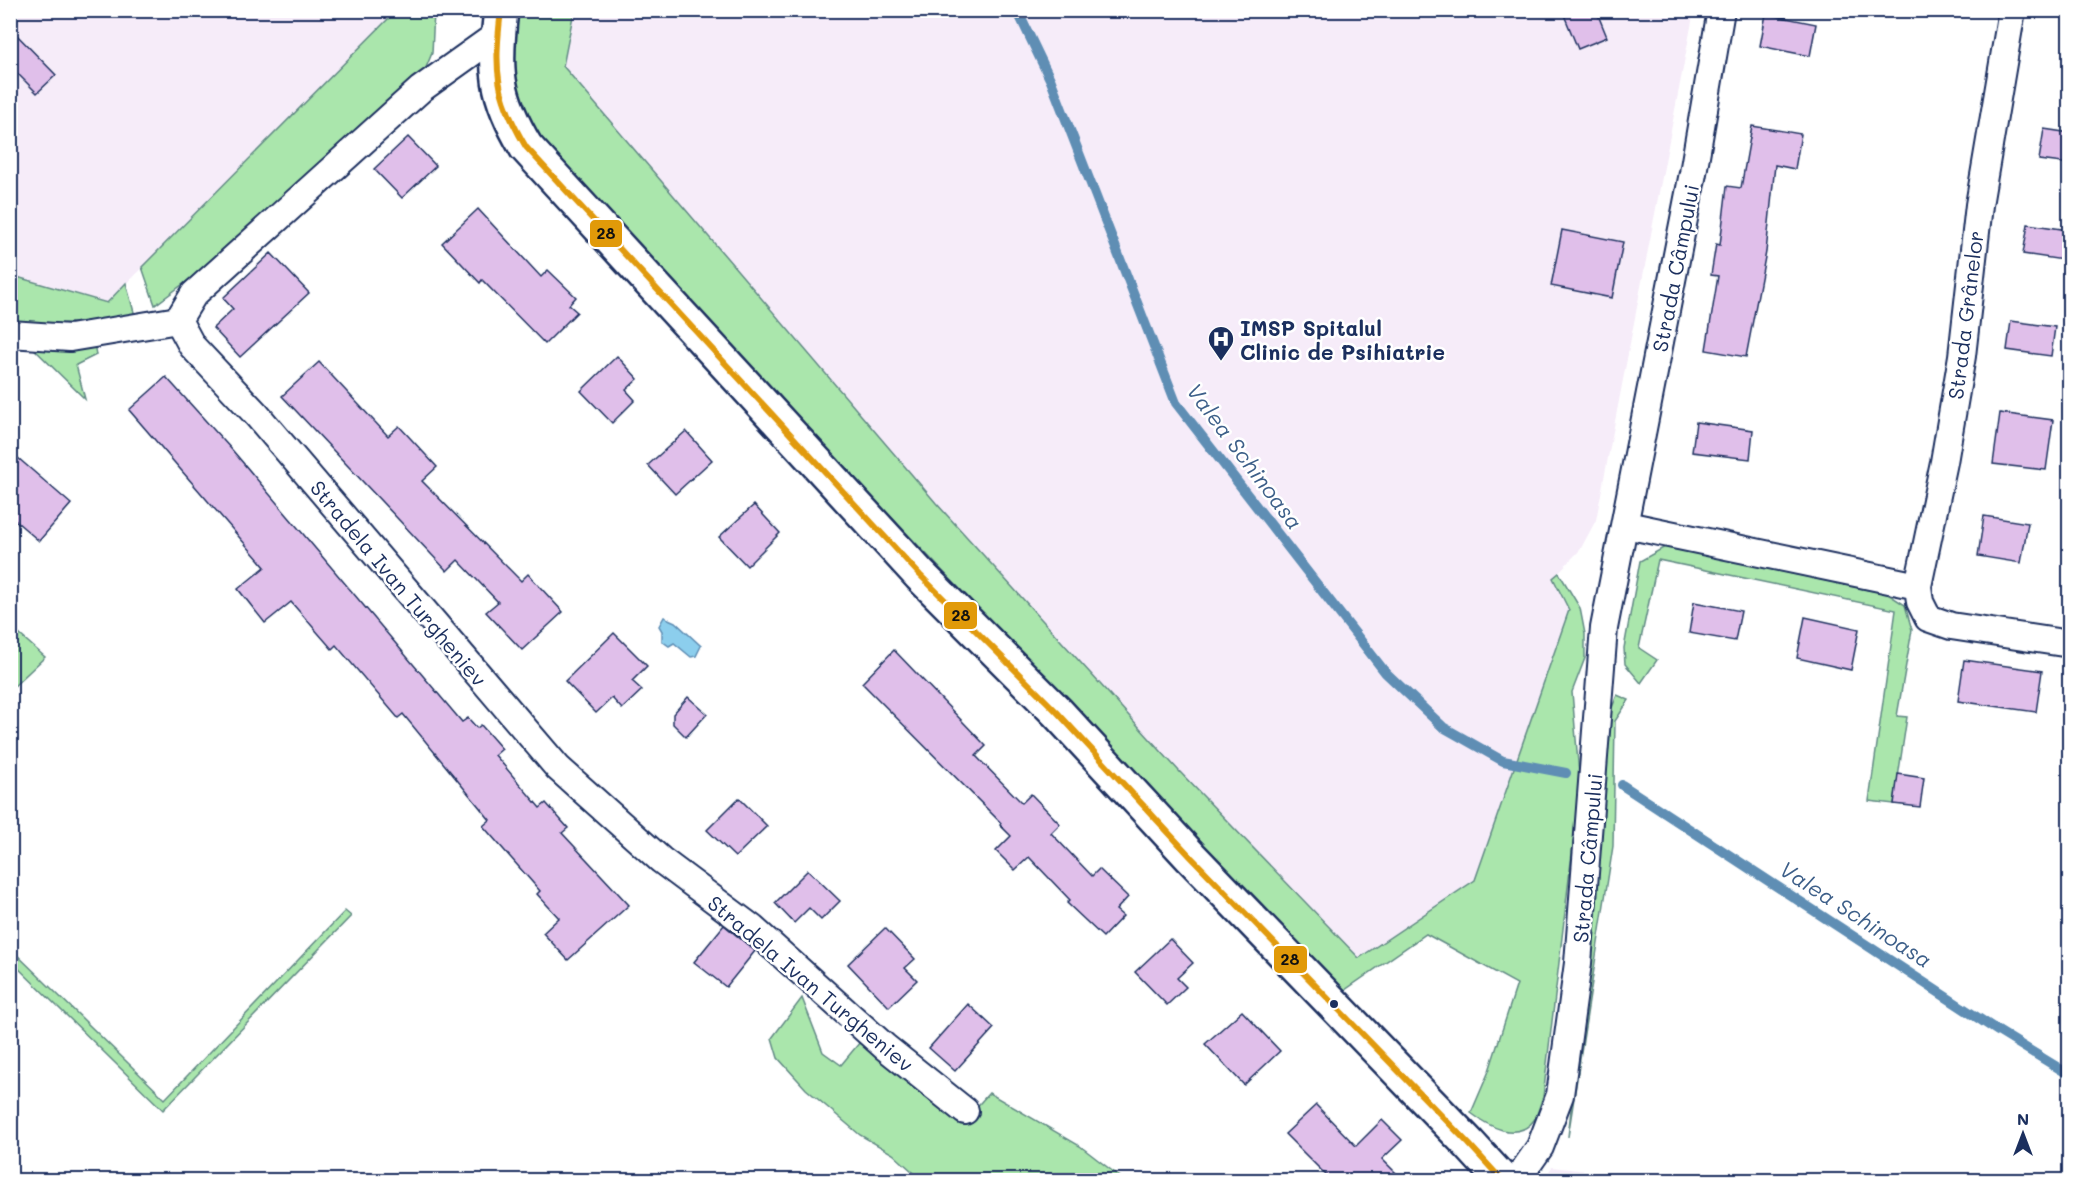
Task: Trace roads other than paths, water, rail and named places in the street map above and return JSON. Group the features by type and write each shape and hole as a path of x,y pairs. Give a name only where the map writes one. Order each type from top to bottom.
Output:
{"street":[{"name":"Strada Câmpului","path":"1517,1180 1540,1147 1560,1095 1578,963 1604,628 1626,525 1693,173 1721,10"},
{"name":"Strada Grânelor","path":"2012,10 1979,205 1962,356 1944,462 1918,586 1920,602 1928,618 1951,626 2070,644"},
{"path":"500,22 497,80 508,117 526,147 920,575 1057,712 1191,857 1502,1180"},
{"path":"10,334 69,339 178,320 184,306 194,294 421,89 500,22"},
{"name":"Stradela Ivan Turgheniev","path":"178,320 192,346 256,414 558,768 661,860 753,928 885,1047 965,1111"},
{"path":"1626,525 1918,586"}],"water":[{"path":"664,617 675,622 701,646 696,656 691,657 674,643 669,646 662,641 662,631 659,626"}],"waterway":[{"name":"Valea Schinoasa","path":"1017,10 1051,81 1176,403 1385,672 1443,727 1503,761 1566,773"},
{"name":"Valea Schinoasa","path":"1622,785 1998,1031 2070,1075"}],"place":[{"name":"IMSP Spitalul Clinic de Psihiatrie","path":"1221,362"}]}
